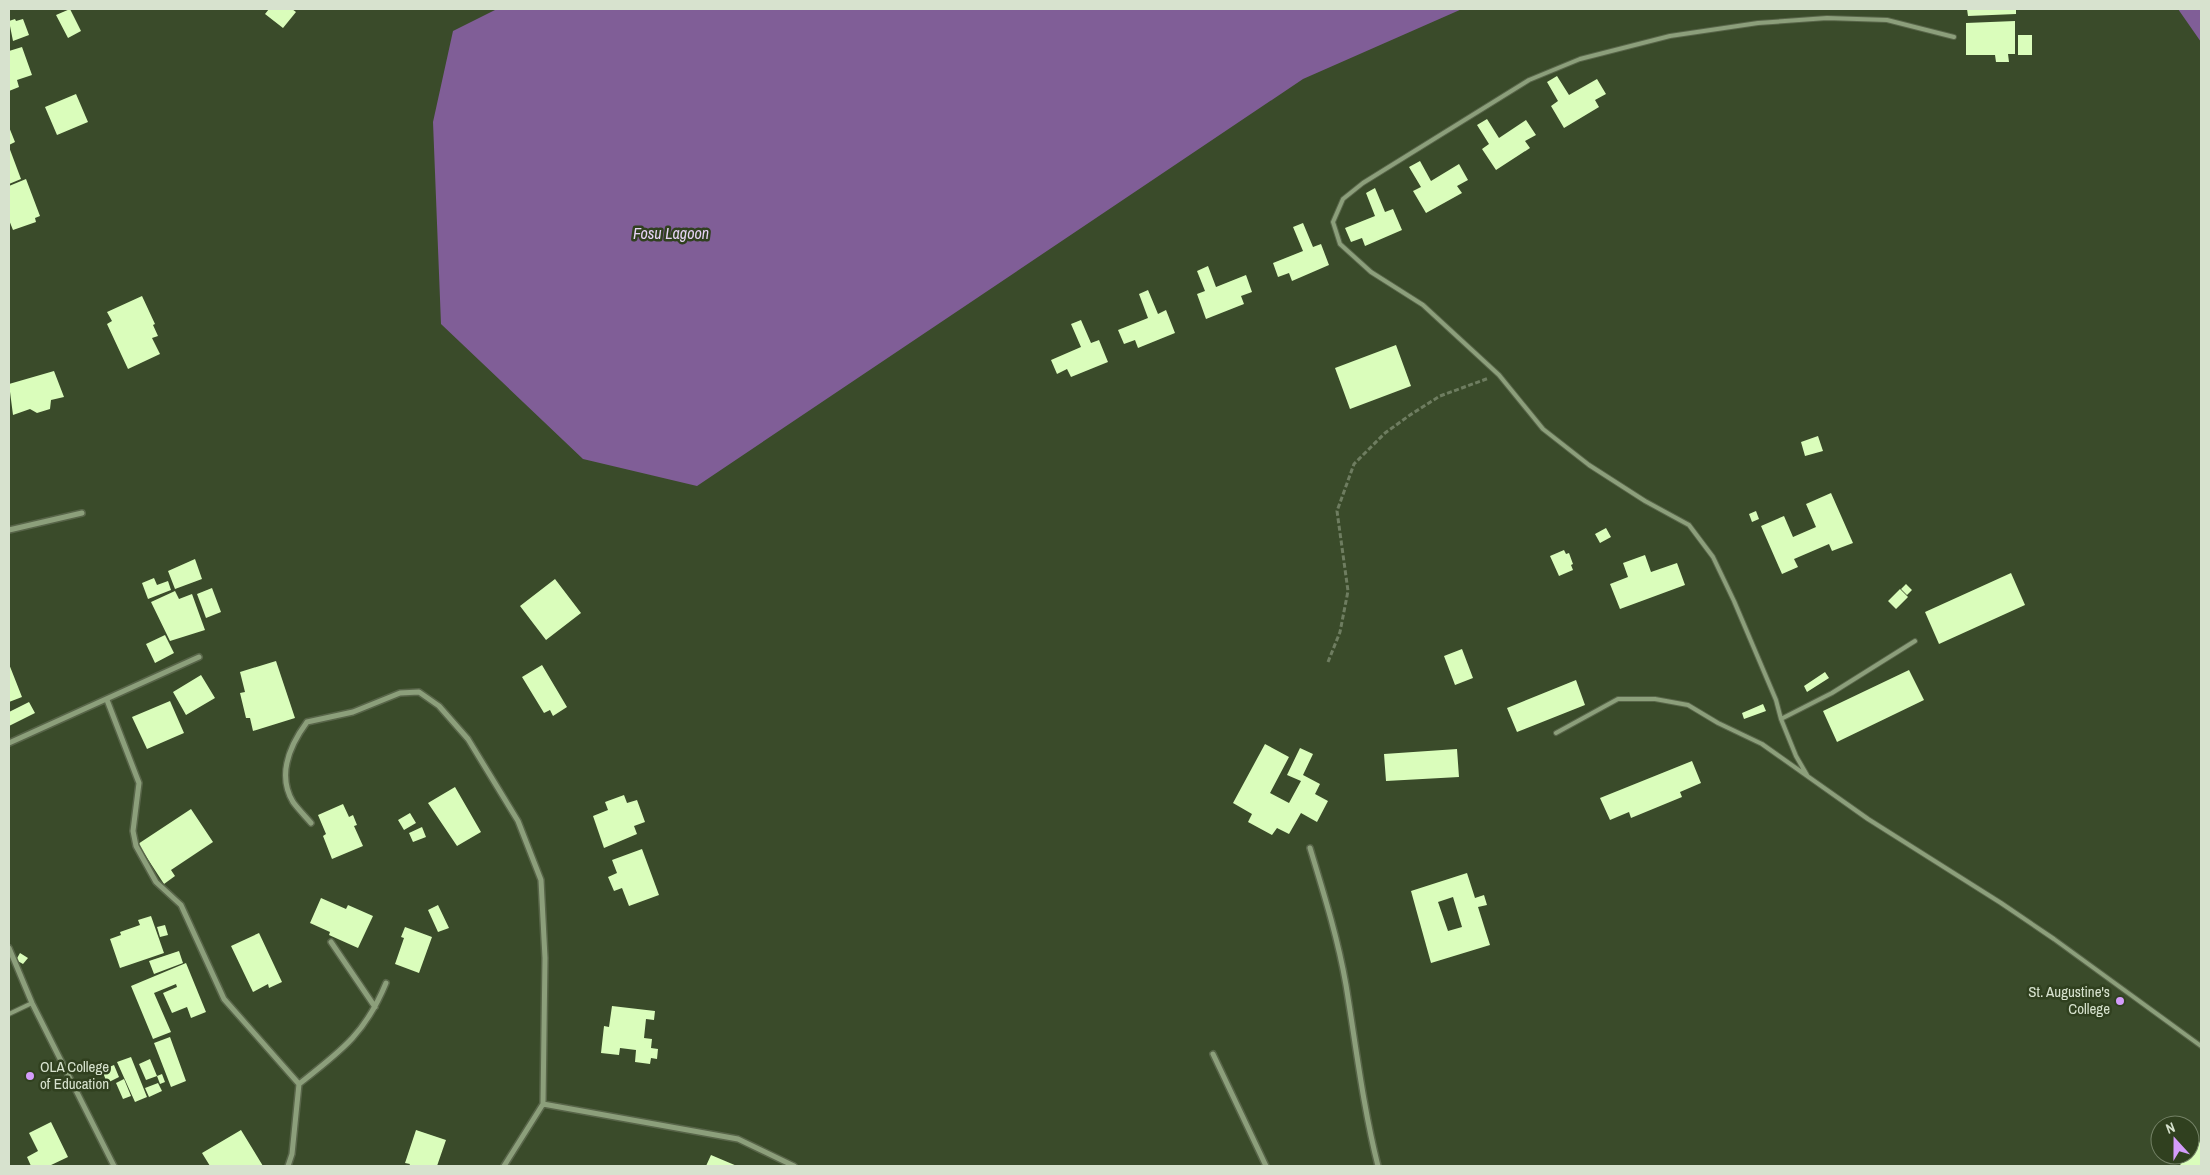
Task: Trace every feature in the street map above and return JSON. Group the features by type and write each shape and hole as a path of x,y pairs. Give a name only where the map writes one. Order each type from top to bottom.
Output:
{"street":[{"path":"9,530 82,513"},
{"path":"9,744 199,658"},
{"path":"311,823 293,802 287,786 286,770 291,746 307,722 353,712 400,693 419,692 439,706 468,740 518,820 541,880 545,958 543,1104 504,1166"},
{"path":"106,700 139,783 133,831 136,846 156,882 181,905 224,999 299,1084"},
{"path":"1310,848 1331,920 1346,985 1358,1065 1378,1166"},
{"path":"331,942 375,1007"},
{"path":"9,948 32,1003 114,1166"},
{"path":"288,1166 292,1154 299,1084 356,1036 375,1007 386,983"},
{"path":"1212,1054 1266,1166"},
{"path":"543,1104 738,1139 794,1166"}],"lane":[{"path":"1807,775 1796,756 1781,719 1776,700 1734,601 1713,557 1689,525 1645,501 1589,465 1543,429 1499,375 1423,305 1371,272 1340,244 1333,222 1343,199 1363,183 1529,80 1580,59 1670,36 1758,23 1826,18 1887,20 1954,37"},
{"path":"1781,719 1832,693 1915,641"},
{"path":"1556,733 1618,700 1655,699 1688,705 1718,723 1762,744 1868,819 2001,903 2201,1046"},
{"path":"9,1014 32,1003"}],"path":[{"path":"1328,662 1340,632 1348,590 1337,511 1354,464 1384,433 1440,396 1499,375"}],"water":[{"name":"Fosu Lagoon","path":"497,9 1462,9 1303,79 697,486 583,459 441,324 433,122 453,31"},
{"path":"2178,9 2201,9 2201,42"}],"building":[{"path":"70,9 81,31 68,38 56,15"},
{"path":"269,9 292,9 296,12 283,28 265,14"},
{"path":"1967,9 2016,9 2016,14 1968,16"},
{"path":"15,19 16,21 23,19 29,35 13,41 9,21"},
{"path":"2015,21 2015,54 2008,54 2009,62 1996,62 1995,55 1966,55 1966,23"},
{"path":"2018,35 2032,35 2032,55 2018,55"},
{"path":"22,47 32,75 17,80 19,87 9,91 9,51"},
{"path":"1557,76 1569,95 1597,79 1606,94 1595,100 1599,107 1564,128 1551,106 1558,101 1547,82"},
{"path":"76,94 88,122 57,135 45,107"},
{"path":"1487,119 1499,138 1526,120 1536,135 1525,141 1530,148 1496,170 1482,149 1489,144 1477,125"},
{"path":"9,127 15,142 9,145"},
{"path":"9,147 21,179 9,184"},
{"path":"1420,161 1431,181 1459,164 1468,180 1457,186 1462,193 1426,213 1413,191 1421,187 1409,167"},
{"path":"26,179 40,216 35,218 36,222 13,230 9,220 9,186"},
{"path":"1375,188 1385,212 1393,209 1402,230 1365,246 1362,238 1351,242 1345,228 1375,216 1366,193"},
{"path":"1303,223 1313,247 1321,244 1329,265 1292,281 1289,273 1278,277 1273,263 1303,251 1293,227"},
{"path":"1208,266 1216,287 1246,275 1252,292 1241,296 1244,304 1206,319 1197,294 1205,291 1197,271"},
{"path":"1148,290 1158,314 1166,310 1175,333 1138,348 1135,340 1124,344 1118,330 1148,318 1139,294"},
{"path":"142,296 155,324 153,325 158,336 152,338 160,354 128,369 107,324 112,321 107,312"},
{"path":"1081,320 1091,343 1099,340 1108,362 1071,377 1067,369 1057,374 1051,360 1081,347 1071,324"},
{"path":"1396,345 1411,386 1350,409 1335,368"},
{"path":"54,371 64,397 51,400 50,409 37,413 30,409 13,415 9,384"},
{"path":"1818,436 1823,451 1805,456 1801,442"},
{"path":"1831,493 1853,543 1832,551 1829,544 1794,559 1798,567 1782,574 1761,526 1784,516 1793,537 1816,527 1806,504"},
{"path":"1756,511 1759,519 1752,522 1749,514"},
{"path":"1606,528 1611,537 1600,543 1595,534"},
{"path":"1564,550 1566,554 1569,553 1573,570 1559,576 1550,556"},
{"path":"1645,555 1651,572 1677,563 1685,585 1620,609 1610,584 1628,577 1623,563"},
{"path":"195,559 202,579 175,589 168,571"},
{"path":"2011,573 2025,605 1939,644 1925,612"},
{"path":"154,578 157,585 168,581 171,590 148,599 142,583"},
{"path":"555,579 581,613 546,640 520,606"},
{"path":"1906,584 1912,590 1907,595 1901,589"},
{"path":"212,588 221,612 206,618 197,594"},
{"path":"1900,589 1908,597 1896,609 1888,601"},
{"path":"175,591 179,599 192,594 205,630 170,641 151,602"},
{"path":"165,635 174,653 155,663 146,644"},
{"path":"1462,649 1473,678 1455,685 1444,656"},
{"path":"276,661 295,718 253,731 250,718 246,718 240,693 245,692 240,672"},
{"path":"9,664 22,697 9,702"},
{"path":"542,665 567,707 553,716 550,710 544,713 522,677"},
{"path":"1909,670 1924,700 1837,742 1823,711"},
{"path":"1825,672 1829,678 1807,692 1804,686"},
{"path":"201,675 215,698 186,715 173,692"},
{"path":"1576,680 1585,705 1517,732 1507,708"},
{"path":"170,701 184,733 147,749 132,717"},
{"path":"29,702 35,713 9,726 9,712"},
{"path":"1763,704 1766,711 1744,719 1742,713"},
{"path":"1265,744 1289,757 1270,793 1289,803 1301,781 1287,775 1300,748 1313,754 1303,775 1320,784 1315,794 1328,801 1317,822 1301,813 1289,834 1277,828 1272,835 1248,822 1252,814 1233,803"},
{"path":"1457,749 1459,777 1386,781 1384,754"},
{"path":"1692,761 1701,783 1680,792 1682,797 1631,818 1629,812 1610,820 1600,798"},
{"path":"455,787 481,832 457,846 428,803"},
{"path":"624,795 627,803 637,800 645,822 634,826 637,834 604,848 593,816 608,810 605,802"},
{"path":"343,804 349,817 353,815 357,825 354,826 363,846 332,859 323,836 326,834 318,815"},
{"path":"191,809 213,842 171,870 175,876 164,884 138,844"},
{"path":"410,813 416,823 404,830 398,820"},
{"path":"422,827 426,837 413,842 409,833"},
{"path":"642,849 659,895 629,906 622,888 614,891 608,877 617,873 612,860"},
{"path":"1467,873 1475,898 1484,895 1487,905 1478,907 1490,945 1431,963 1411,891","holes":["1453,897 1462,927 1448,931 1438,902"]},
{"path":"321,898 346,909 348,905 373,916 358,948 329,935 330,932 310,923"},
{"path":"438,905 449,928 438,932 428,910"},
{"path":"151,916 164,953 120,968 110,939 121,935 120,932 140,925 138,920"},
{"path":"165,925 168,935 160,937 157,927"},
{"path":"405,927 432,937 419,973 395,964 404,938 401,937"},
{"path":"259,933 282,982 269,988 268,984 253,992 231,946"},
{"path":"179,951 183,963 154,974 149,961"},
{"path":"20,953 28,958 23,964 16,960"},
{"path":"186,963 206,1012 191,1018 187,1007 172,1013 163,993 177,987 176,984 154,993 171,1032 153,1039 131,986"},
{"path":"612,1006 655,1011 654,1020 646,1019 644,1038 652,1039 651,1048 658,1049 657,1059 651,1058 650,1064 635,1062 636,1050 620,1048 619,1055 601,1053 604,1026 609,1027"},
{"path":"170,1037 186,1081 171,1087 154,1043"},
{"path":"131,1057 147,1097 135,1102 117,1062"},
{"path":"150,1059 157,1076 146,1080 139,1064"},
{"path":"114,1065 119,1077 107,1083 102,1070"},
{"path":"162,1074 165,1082 160,1084 157,1076"},
{"path":"124,1079 131,1096 123,1099 116,1083"},
{"path":"158,1083 162,1091 149,1097 145,1088"},
{"path":"51,1122 68,1157 49,1166 31,1166 27,1157 38,1151 29,1133"},
{"path":"241,1130 263,1166 210,1166 202,1153"},
{"path":"416,1130 446,1140 437,1166 409,1166 410,1164 405,1163"},
{"path":"2200,1143 2201,1166 2181,1166 2200,1165"},
{"path":"711,1155 737,1166 706,1166"}],"place":[{"name":"St. Augustine's College","path":"2120,1001"},
{"name":"OLA College of Education","path":"30,1076"}]}
